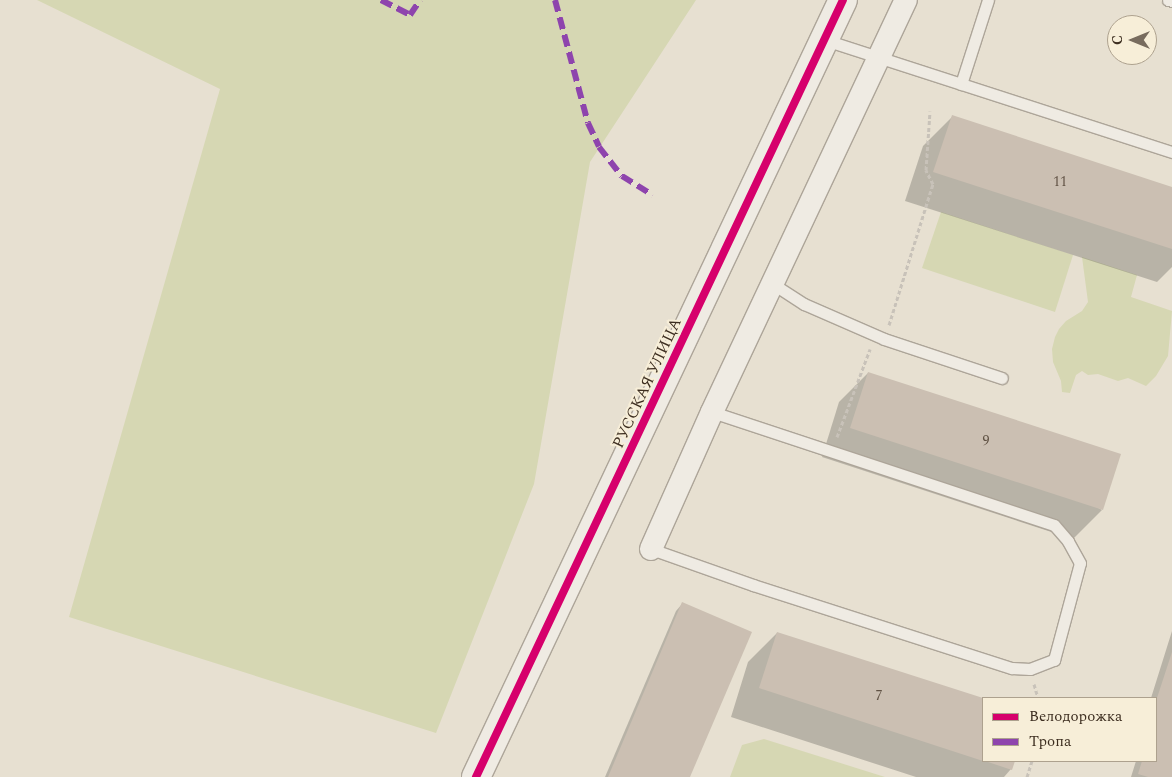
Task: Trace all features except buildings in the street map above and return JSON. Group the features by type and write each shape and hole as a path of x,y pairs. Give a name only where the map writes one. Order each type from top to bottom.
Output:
{"street":[{"name":"РУССКАЯ УЛИЦА","path":"476,777 843,0"},
{"path":"651,549 712,412 906,0"}],"lane":[{"path":"961,84 988,0"},
{"path":"1168,0 1172,1"},
{"path":"824,40 879,56 1172,152"},
{"path":"773,284 804,304 880,337 1002,378"},
{"path":"651,549 752,585 1012,668 1030,669 1054,660 1080,563 1068,541 1054,525 712,412"}],"path":[{"path":"841,426 880,337 933,184 926,170 930,111"},
{"path":"1027,777 1032,762"}],"green space":[{"path":"37,0 696,0 590,162 534,484 436,733 69,617 220,89"},
{"path":"941,212 1073,255 1055,312 922,268"},
{"path":"1082,257 1137,275 1131,297 1172,311 1168,356 1156,376 1146,386 1128,378 1118,381 1098,374 1088,375 1082,371 1076,375 1070,393 1062,392 1061,381 1053,362 1052,349 1059,329 1066,321 1082,311 1088,302"},
{"path":"764,739 885,777 730,777 742,745"}],"marked path":[{"path":"381,0 410,15 420,0"},
{"path":"555,0 588,123 599,147 622,176 653,195"}],"cycle path":[{"path":"476,777 843,0"}]}
